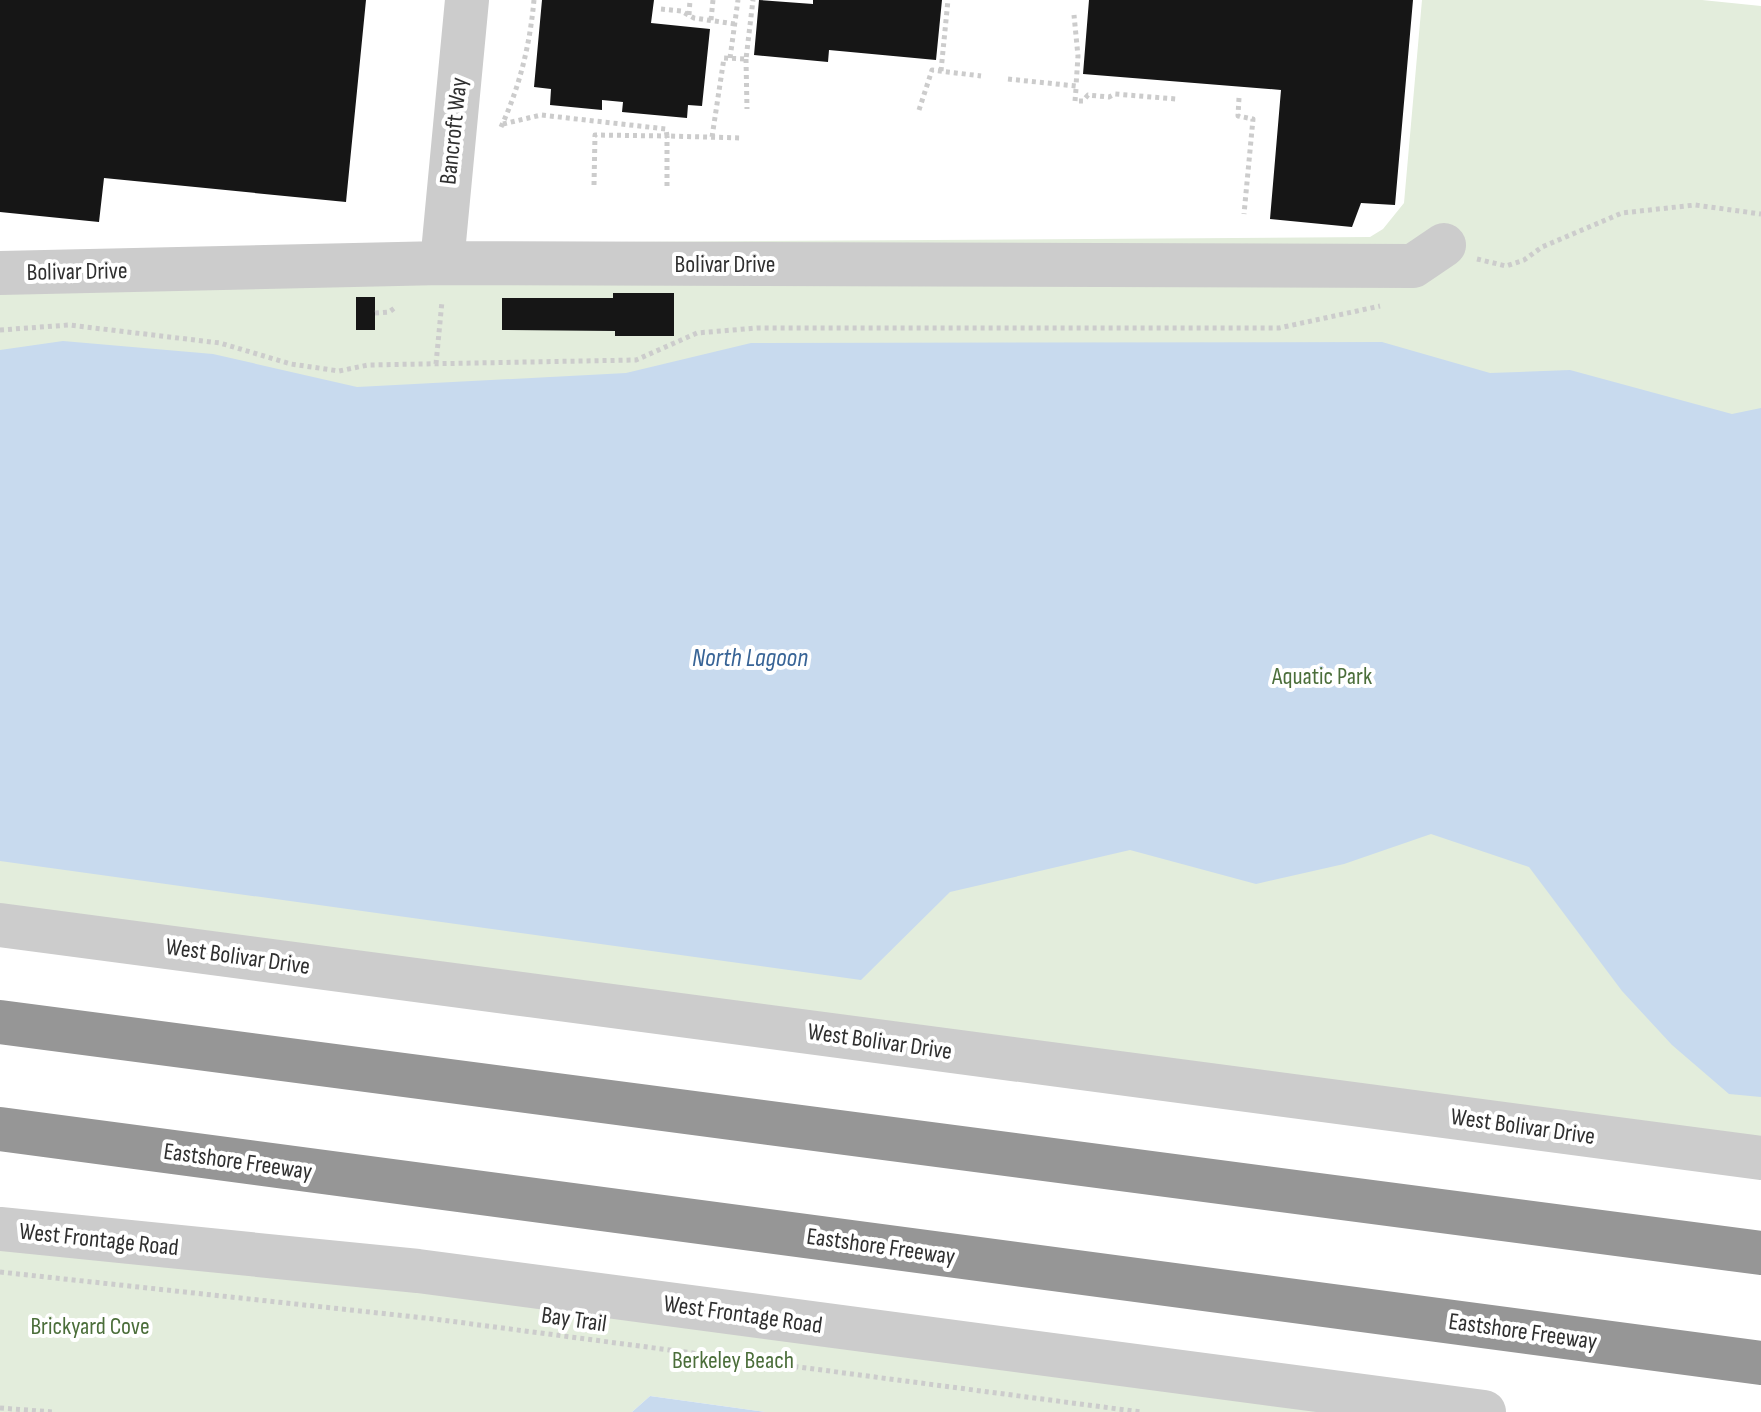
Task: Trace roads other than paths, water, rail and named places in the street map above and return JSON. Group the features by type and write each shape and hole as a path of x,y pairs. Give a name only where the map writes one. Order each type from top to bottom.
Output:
{"highway":[{"path":"0,1022 1761,1253"},
{"name":"Eastshore Freeway","path":"0,1129 1761,1363"}],"street":[{"name":"Bancroft Way","path":"442,263 467,0"},
{"name":"Bolivar Drive","path":"0,273 442,263 1413,266 1444,245"},
{"name":"West Bolivar Drive","path":"0,925 1761,1158"},
{"name":"West Frontage Road","path":"0,1229 418,1271 1484,1412"}],"water":[{"name":"North Lagoon","path":"63,341 213,354 357,387 626,373 751,343 1382,342 1490,373 1570,370 1732,414 1761,408 1761,1097 1729,1094 1672,1045 1622,991 1529,867 1431,834 1344,864 1256,884 1130,850 950,892 861,980 0,861 0,350"},
{"path":"650,1396 765,1412 632,1412"}],"park label":[{"name":"Aquatic Park","path":"1322,676"},
{"name":"Brickyard Cove","path":"90,1326"},
{"name":"Berkeley Beach","path":"733,1360"}]}
